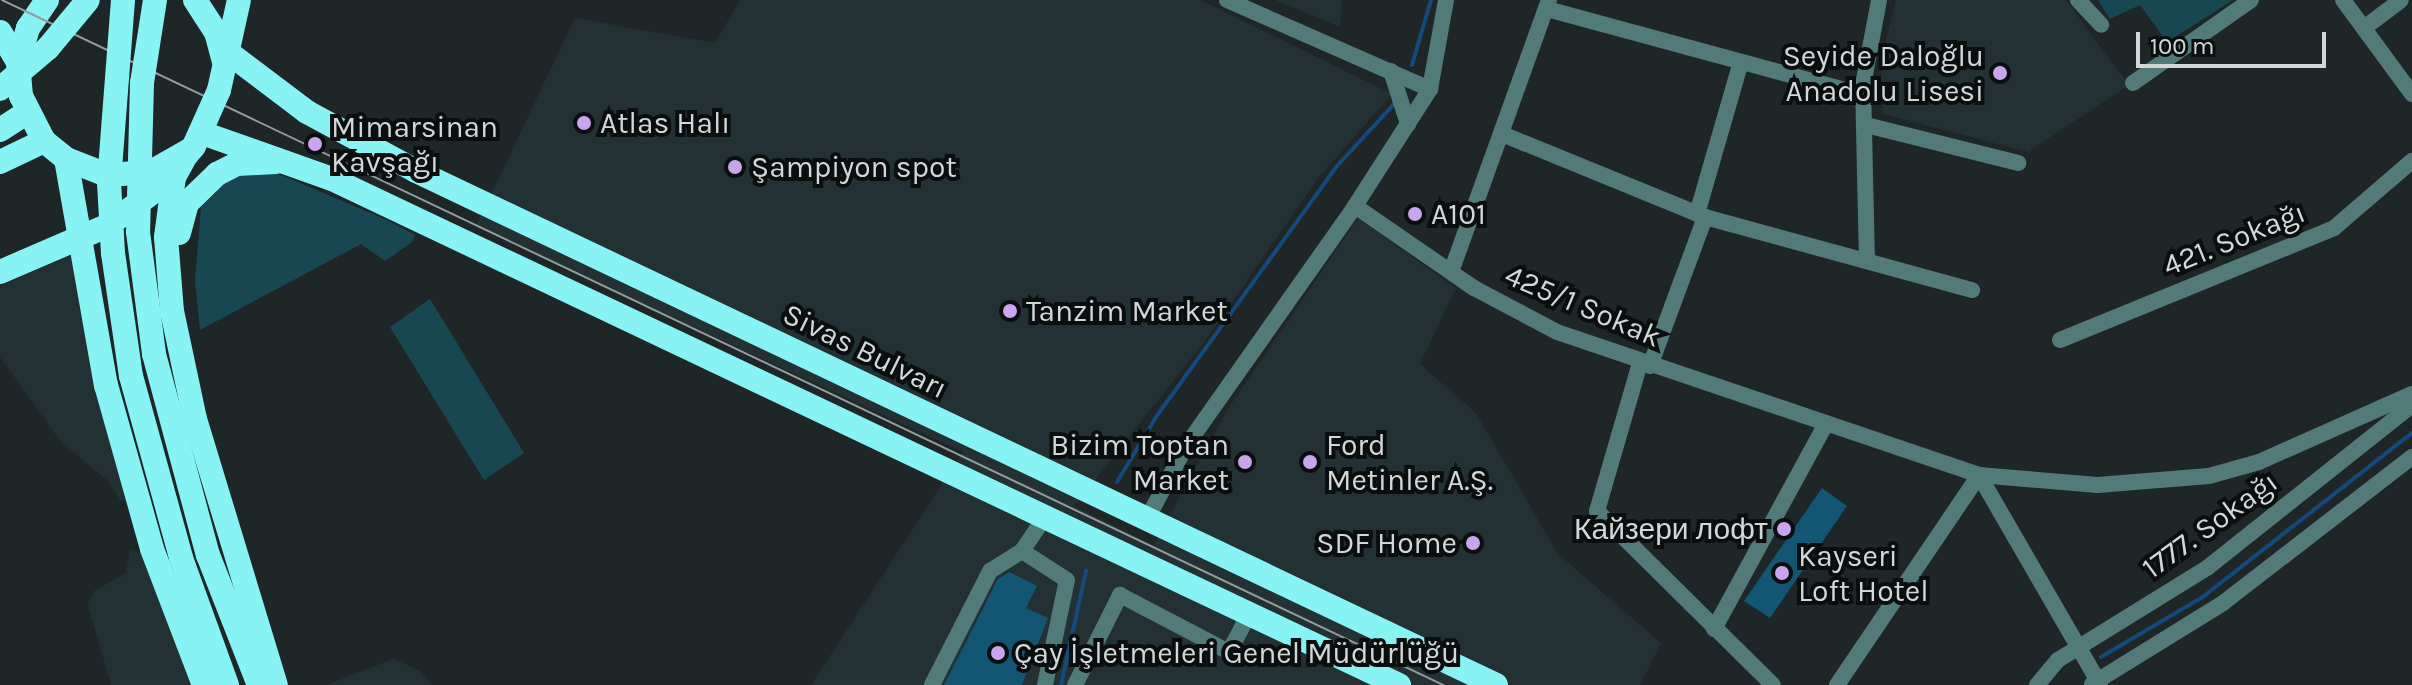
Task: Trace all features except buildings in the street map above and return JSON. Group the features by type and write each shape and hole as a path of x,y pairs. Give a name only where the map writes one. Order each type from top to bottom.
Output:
{"highway":[{"path":"18,62 28,28 47,0"},
{"path":"0,89 48,48 88,0"},
{"path":"123,0 109,182 113,253 131,376 181,558 227,685"},
{"path":"155,0 142,83 138,232 154,354 208,555 259,685"},
{"path":"0,272 107,226 160,187 194,146 219,90 239,0"},
{"path":"197,1 221,47 222,94 174,177 166,237 172,311 211,477 276,685"},
{"path":"0,32 18,62 26,113 44,141 66,159 96,172 129,176 161,167 197,142 299,165 1399,685"},
{"name":"Sivas Bulvarı","path":"221,47 307,112 416,171 1496,685"},
{"path":"0,130 26,113"},
{"path":"0,162 44,141"},
{"path":"66,159 106,385 152,549 204,685"},
{"path":"172,311 180,223 196,191 237,164 299,165"}],"street":[{"path":"1227,0 1430,89"},
{"path":"1146,521 1186,446 1355,206 1430,89 1446,0"},
{"path":"1867,261 1863,95 1879,0"},
{"path":"2078,0 2101,25"},
{"path":"2133,83 2251,0"},
{"path":"2343,0 2412,94"},
{"path":"2364,28 2401,0"},
{"path":"1451,272 1548,4 1740,65 1863,95"},
{"path":"1740,65 1701,215 1645,364 1597,511 1773,685"},
{"path":"1391,71 1408,124"},
{"path":"1866,125 2018,163"},
{"path":"1502,134 1701,215 1972,290"},
{"name":"421. Sokağı","path":"2060,340 2334,228 2410,167"},
{"name":"425/1 Sokak","path":"1355,206 1451,272 1546,327 1645,364 1979,475 2098,485 2209,476 2276,456 2412,394"},
{"name":"1777. Sokağı","path":"2037,685 2075,649 2207,568 2412,405"},
{"path":"1714,629 1826,424"},
{"path":"1837,685 1979,475 2096,683 2223,603 2412,457"},
{"path":"932,685 990,571 1022,551 1045,517"},
{"path":"1022,551 1067,580 1045,685"},
{"path":"1075,685 1120,595 1229,652 1249,614"}],"shaded area":[{"path":"740,0 1201,0 1392,94 1319,177 1205,341 1074,506 1154,545 1226,412 1358,218 1456,288 1420,364 1476,413 1558,554 1661,643 1640,685 811,685 963,452 476,226 575,18 715,43"},
{"path":"1275,0 1342,0 1340,27"},
{"name":"Seyide Daloğlu Anadolu Lisesi","path":"1896,0 2066,0 2129,85 2028,152 1883,114 1881,61"},
{"path":"2098,0 2233,0 2167,42 2140,5 2110,19"},
{"path":"274,172 387,220 415,235 412,242 385,261 361,244 200,330 195,281 201,207 233,176"},
{"path":"74,250 135,500 121,501 107,480 61,442 0,357 0,287"},
{"path":"430,299 524,453 484,480 390,327"},
{"path":"130,550 153,557 201,685 111,685 88,605 94,591 126,573"},
{"path":"393,659 419,670 433,685 326,685"}],"waterway":[{"path":"1412,65 1431,0"},
{"path":"1117,482 1156,417 1336,167 1396,102"},
{"path":"2101,657 2204,596 2412,433"},
{"path":"1061,685 1086,571"}],"tram line":[{"path":"2,0 1443,685"}],"place":[{"name":"Seyide Daloğlu Anadolu Lisesi","path":"2000,73"},
{"name":"Atlas Halı","path":"584,123"},
{"name":"Mimarsinan Kavşağı","path":"315,144"},
{"name":"Şampiyon spot","path":"735,167"},
{"name":"A101","path":"1415,214"},
{"name":"Tanzim Market","path":"1010,311"},
{"name":"Bizim Toptan Market","path":"1245,462"},
{"name":"Ford Metinler A.Ş.","path":"1310,462"},
{"name":"Кайзери лофт","path":"1784,529"},
{"name":"SDF Home","path":"1473,543"},
{"name":"Kayseri Loft Hotel","path":"1782,573"},
{"name":"Çay İşletmeleri Genel Müdürlüğü","path":"998,653"}]}
